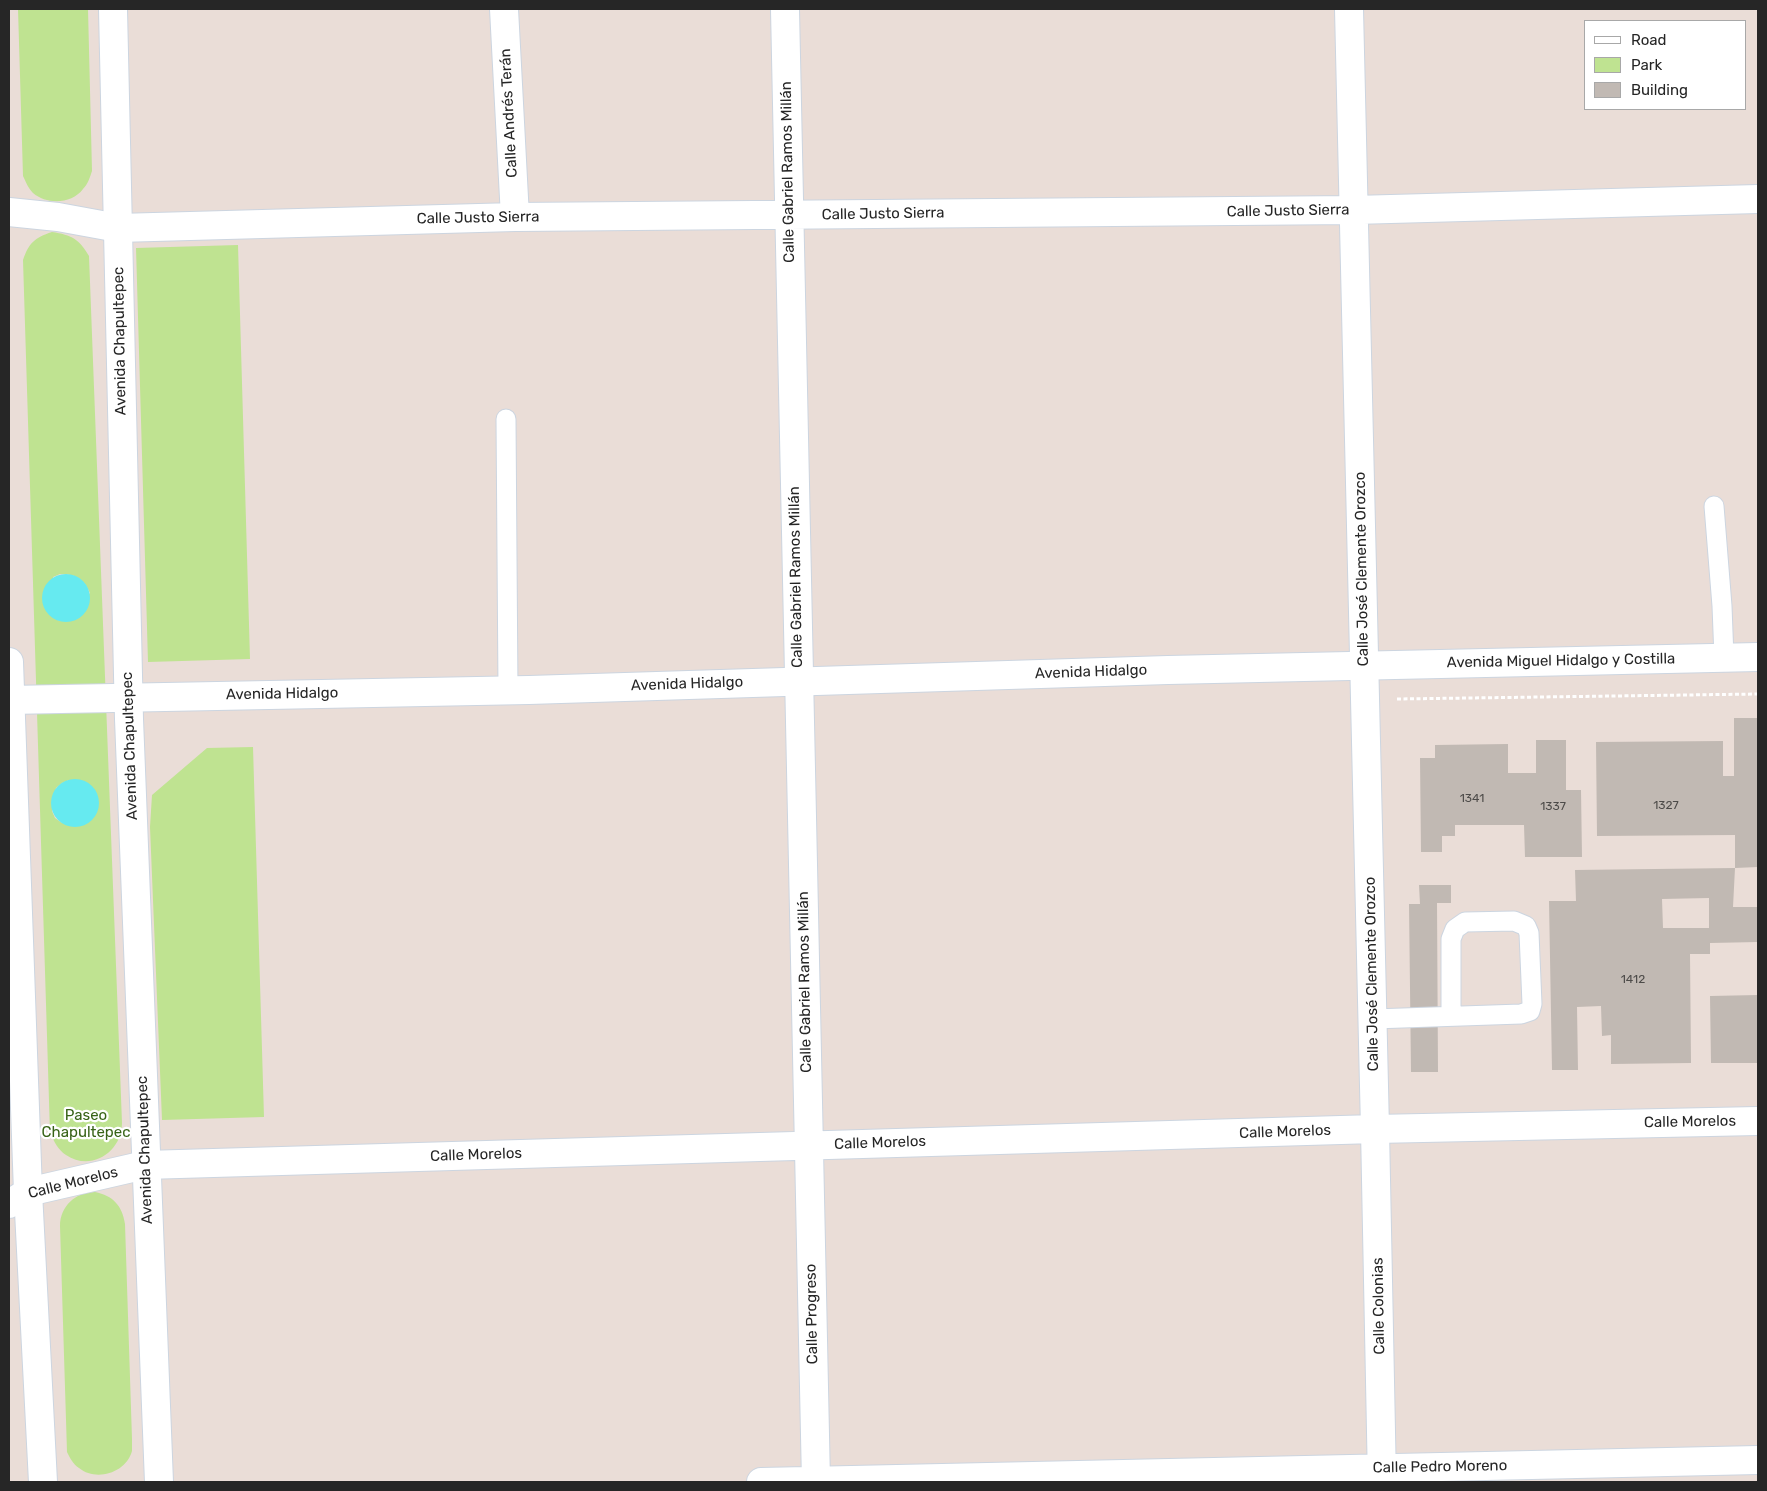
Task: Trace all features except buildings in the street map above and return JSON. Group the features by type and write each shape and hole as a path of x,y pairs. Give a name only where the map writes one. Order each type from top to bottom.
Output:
{"street":[{"name":"Avenida Chapultepec","path":"113,9 128,698 159,1482"},
{"name":"Calle Andrés Terán","path":"504,9 515,217"},
{"name":"Calle Gabriel Ramos Millán","path":"785,9 808,1146"},
{"name":"Calle José Clemente Orozco","path":"1349,9 1375,1129"},
{"name":"Calle Justo Sierra","path":"9,212 58,217 118,228 515,217 1354,210 1758,199"},
{"name":"Avenida Miguel Hidalgo y Costilla","path":"1364,665 1758,657"},
{"path":"9,662 18,1198 42,1482"},
{"name":"Avenida Hidalgo","path":"9,700 508,690 798,680 1364,665"},
{"name":"Calle Morelos","path":"18,1198 145,1165 1375,1129 1758,1121"},
{"name":"Calle Colonias","path":"1375,1129 1382,1475"},
{"name":"Calle Progreso","path":"808,1146 816,1482"},
{"name":"Calle Pedro Moreno","path":"762,1482 1382,1475 1758,1460"}],"lane":[{"path":"506,419 508,690"},
{"path":"1714,506 1724,658"},
{"path":"1373,1019 1521,1014 1530,1011 1532,1004 1529,933 1526,926 1514,921 1465,922 1455,929 1451,939 1451,1016"}],"green space":[{"path":"18,9 88,9 92,171 88,183 83,189 73,198 66,200 52,201 39,197 33,193 23,176"},
{"name":"Paseo Chapultepec","path":"52,232 70,236 82,246 89,256 122,1123 117,1143 111,1150 95,1160 85,1161 76,1160 63,1153 56,1145 50,1133 23,260 33,242","holes":["60,574 79,578 90,593 68,621 60,621 53,617 53,577","69,780 98,799 62,823 55,818 52,811 56,788"]},
{"path":"238,245 250,659 148,662 136,248"},
{"path":"253,747 264,1117 162,1120 150,827 152,795 207,748"},
{"path":"95,1192 107,1196 116,1202 124,1217 132,1439 132,1451 124,1465 117,1470 102,1475 86,1472 79,1468 73,1463 67,1452 60,1226 63,1212 70,1202 82,1194"}],"water":[{"path":"66,574 75,576 83,581 88,589 90,598 88,607 83,615 75,620 66,622 57,620 49,615 44,607 42,598 44,589 49,581 57,576"},
{"path":"75,779 84,781 92,786 97,794 99,803 97,812 92,820 84,825 75,827 66,825 58,820 53,812 51,803 53,794 58,786 66,781"}]}
